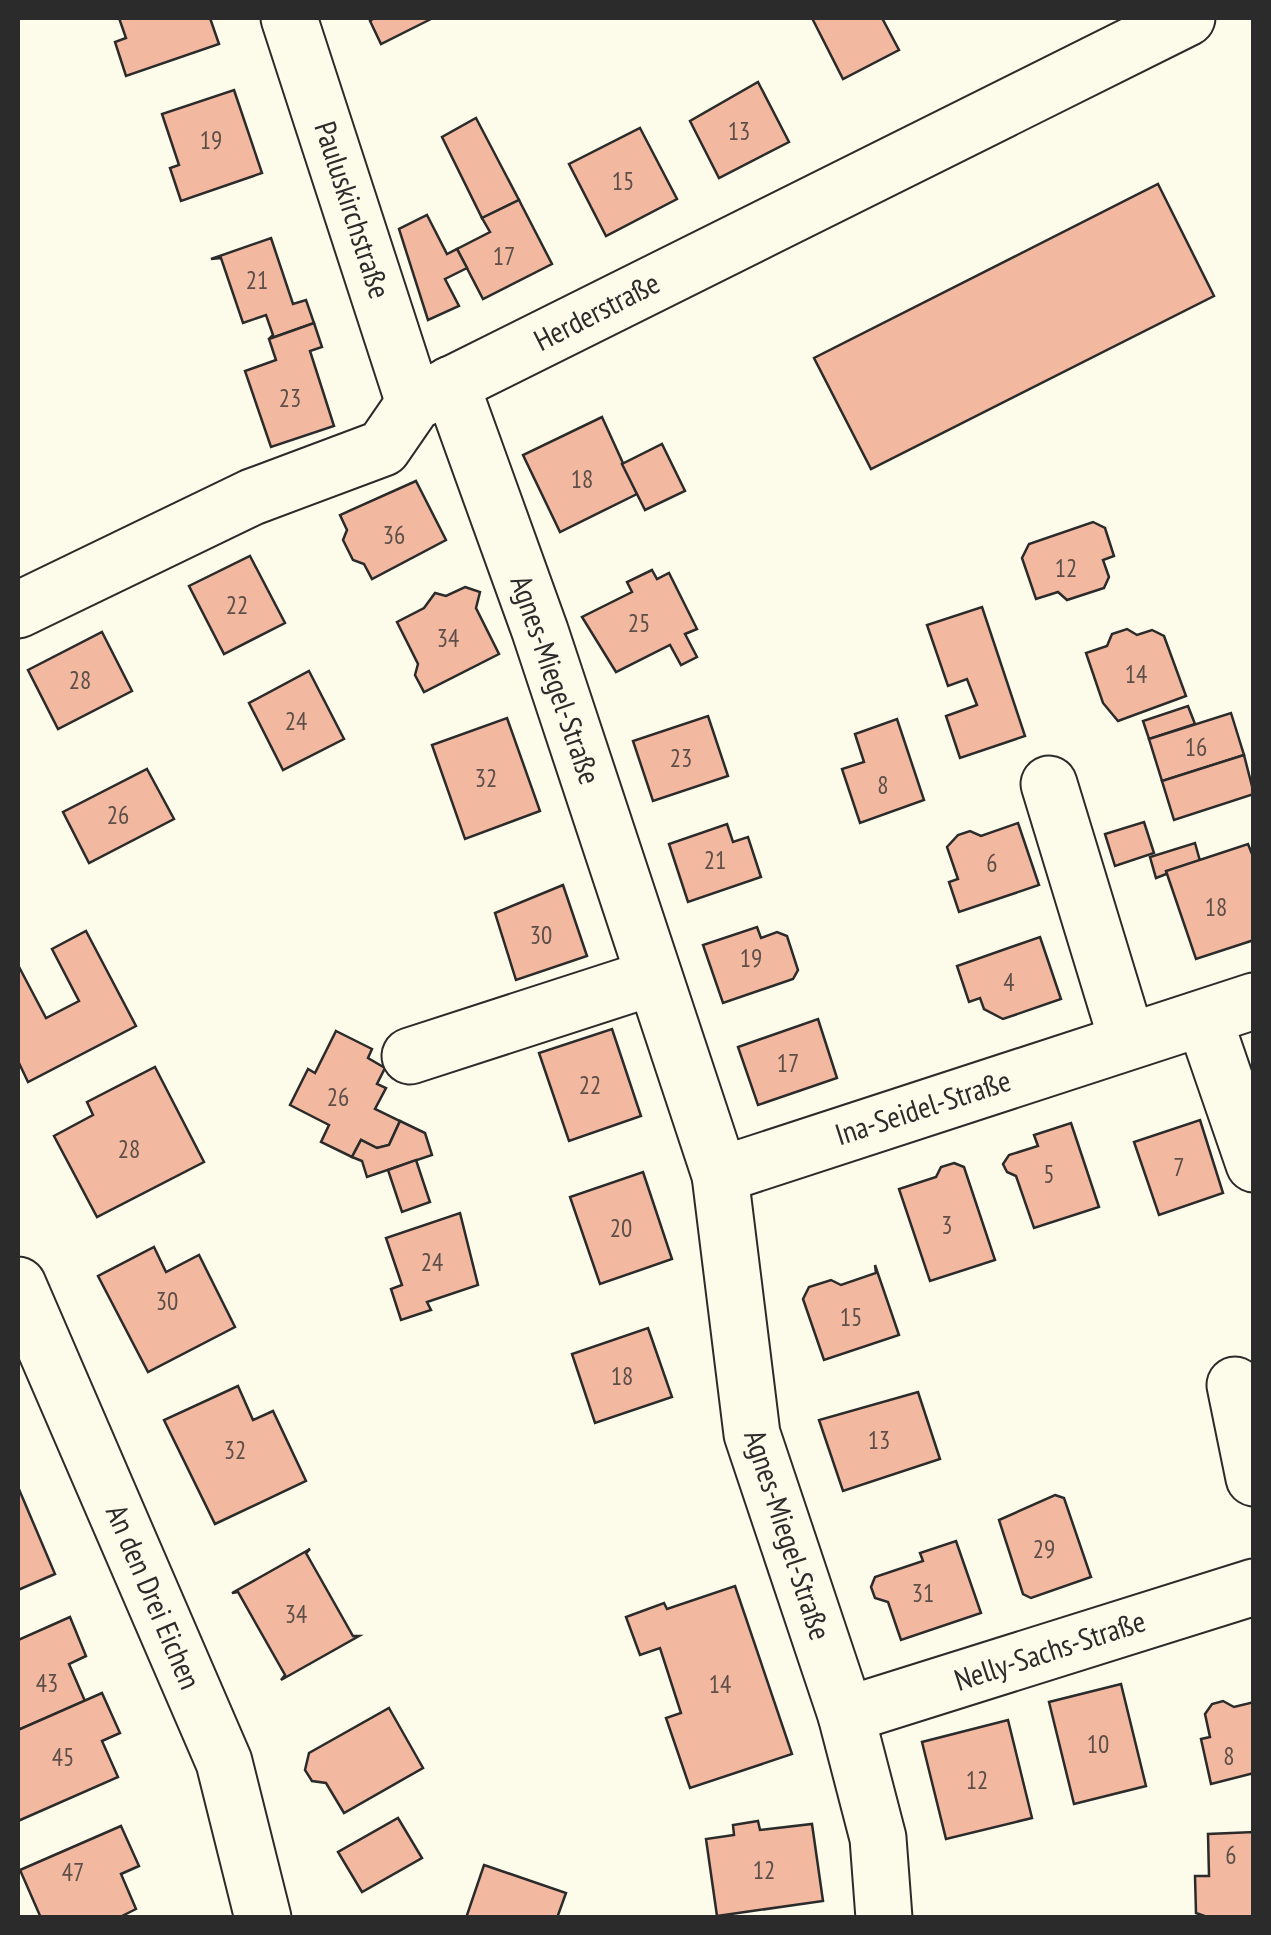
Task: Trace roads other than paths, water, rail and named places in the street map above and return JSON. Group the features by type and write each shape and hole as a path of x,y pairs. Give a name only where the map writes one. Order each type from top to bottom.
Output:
{"street":[{"name":"Pauluskirchstraße","path":"290,18 433,394"},
{"name":"Herderstraße","path":"18,610 252,497 383,448 433,394 1187,18"},
{"name":"Agnes-Miegel-Straße","path":"433,394 540,630 720,1175 752,1434 846,1716 878,1838 884,1918"},
{"path":"1049,784 1127,1040"},
{"path":"410,1056 654,977"},
{"name":"Ina-Seidel-Straße","path":"720,1175 1229,1010 1254,1164"},
{"name":"An den Drei Eichen","path":"18,1285 224,1762 264,1918"},
{"path":"1235,1385 1254,1478"},
{"name":"Nelly-Sachs-Straße","path":"846,1716 1254,1587"}]}
